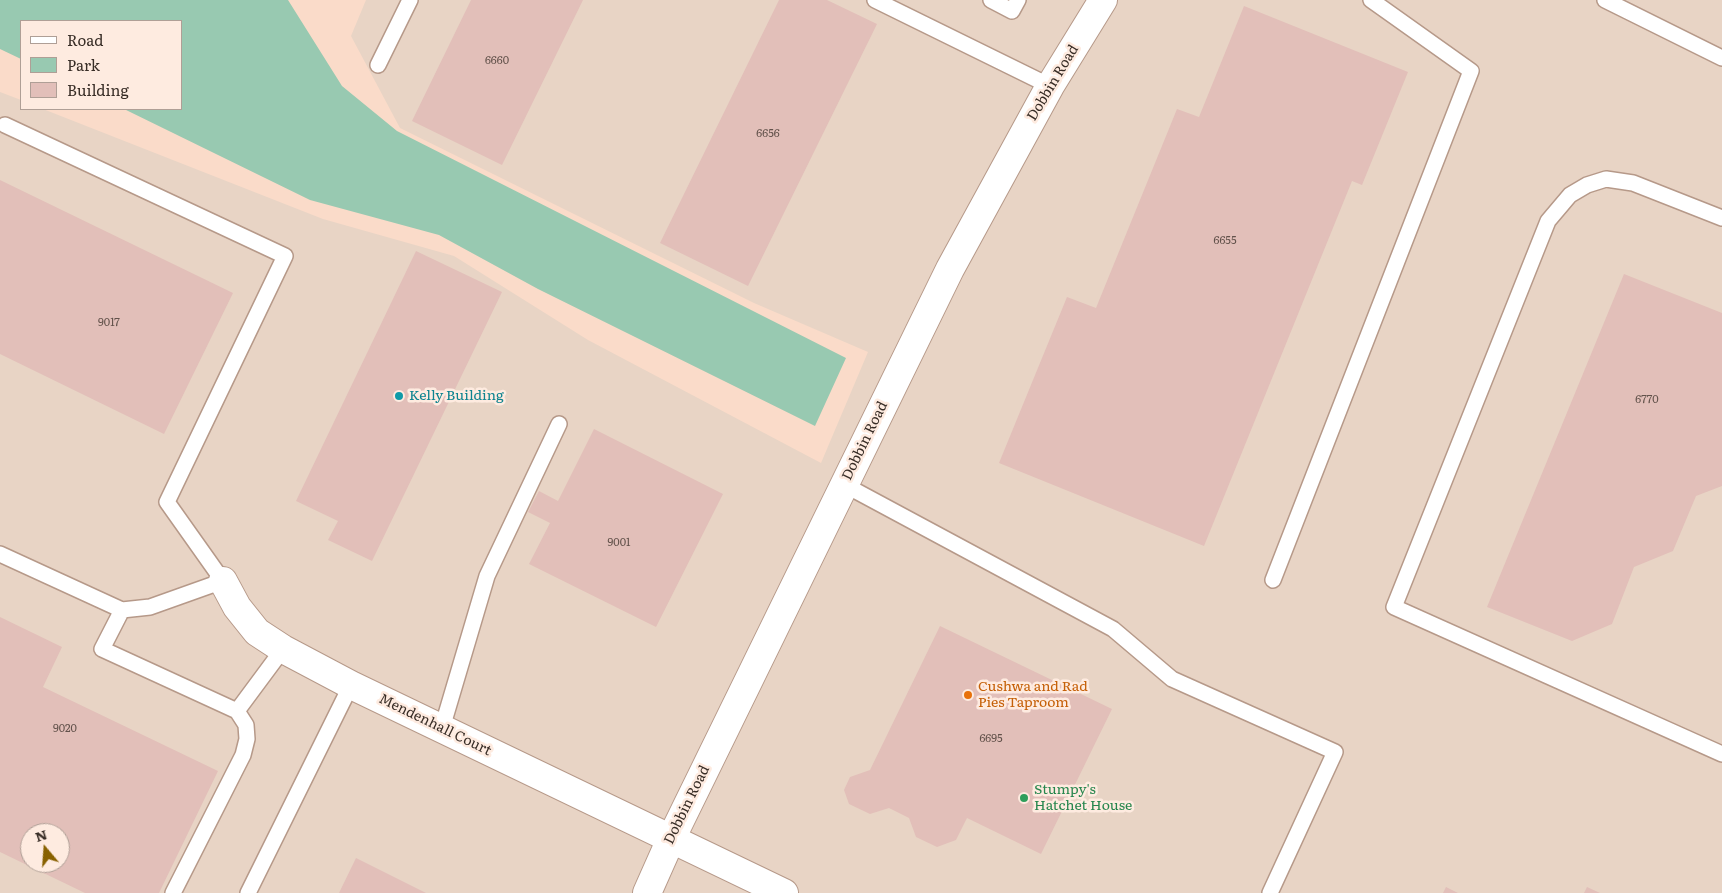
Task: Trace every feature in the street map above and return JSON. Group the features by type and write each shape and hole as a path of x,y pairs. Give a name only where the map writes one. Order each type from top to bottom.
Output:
{"street":[{"name":"Dobbin Road","path":"647,893 671,839 843,484 950,269 1050,86 1103,0"},
{"name":"Mendenhall Court","path":"223,581 237,607 257,632 283,649 351,685 784,893"}],"lane":[{"path":"378,65 410,0"},
{"path":"875,0 1050,86"},
{"path":"991,0 1012,11 1018,0"},
{"path":"1273,580 1471,71 1371,0"},
{"path":"1605,0 1722,58"},
{"path":"0,554 122,610 150,607 223,581 167,502 286,256 5,124"},
{"path":"1722,218 1633,183 1606,179 1588,185 1570,196 1548,220 1394,607 1722,754"},
{"path":"442,728 487,576 559,424"},
{"path":"843,484 1113,630 1172,679 1335,752 1270,893"},
{"path":"122,610 102,649 237,711 246,725 247,739 244,755 173,893"},
{"path":"237,711 283,649"},
{"path":"248,893 351,685"}],"shaded area":[{"path":"366,0 1722,0 1722,893 0,893 0,92 20,100 20,110 46,110 323,219 454,256 588,340 821,463 868,352 754,303 400,128 351,36"}],"green space":[{"path":"0,0 288,0 342,86 397,131 846,358 815,426 538,289 439,235 310,200 126,110 182,110 182,20 20,20 20,59 0,49"}],"building":[{"path":"471,0 583,0 502,165 412,121"},
{"path":"779,0 827,0 877,24 748,286 660,243"},
{"path":"1244,6 1408,72 1362,185 1352,181 1204,546 999,463 1067,297 1096,308 1177,109 1199,117"},
{"path":"0,180 233,293 164,434 0,354"},
{"name":"Kelly Building","path":"416,251 502,292 372,561 328,540 338,521 296,501"},
{"path":"1624,274 1722,313 1722,486 1696,496 1673,551 1634,567 1612,624 1572,641 1487,607"},
{"path":"594,429 723,494 656,627 529,564 550,523 528,512 539,491 558,501"},
{"path":"0,617 62,647 43,687 218,771 159,893 85,893 44,873 70,873 70,823 20,823 20,862 0,852"},
{"path":"940,626 1112,709 1041,854 967,818 956,840 937,847 916,837 909,818 889,808 870,814 849,804 844,790 850,777 870,770"},
{"path":"356,858 426,893 339,893"},
{"path":"1446,887 1458,893 1443,893"},
{"path":"1587,887 1600,893 1584,893"}],"place":[{"name":"Kelly Building","path":"399,396"},
{"name":"Cushwa and Rad Pies Taproom","path":"968,695"},
{"name":"Stumpy's Hatchet House","path":"1024,798"}]}
